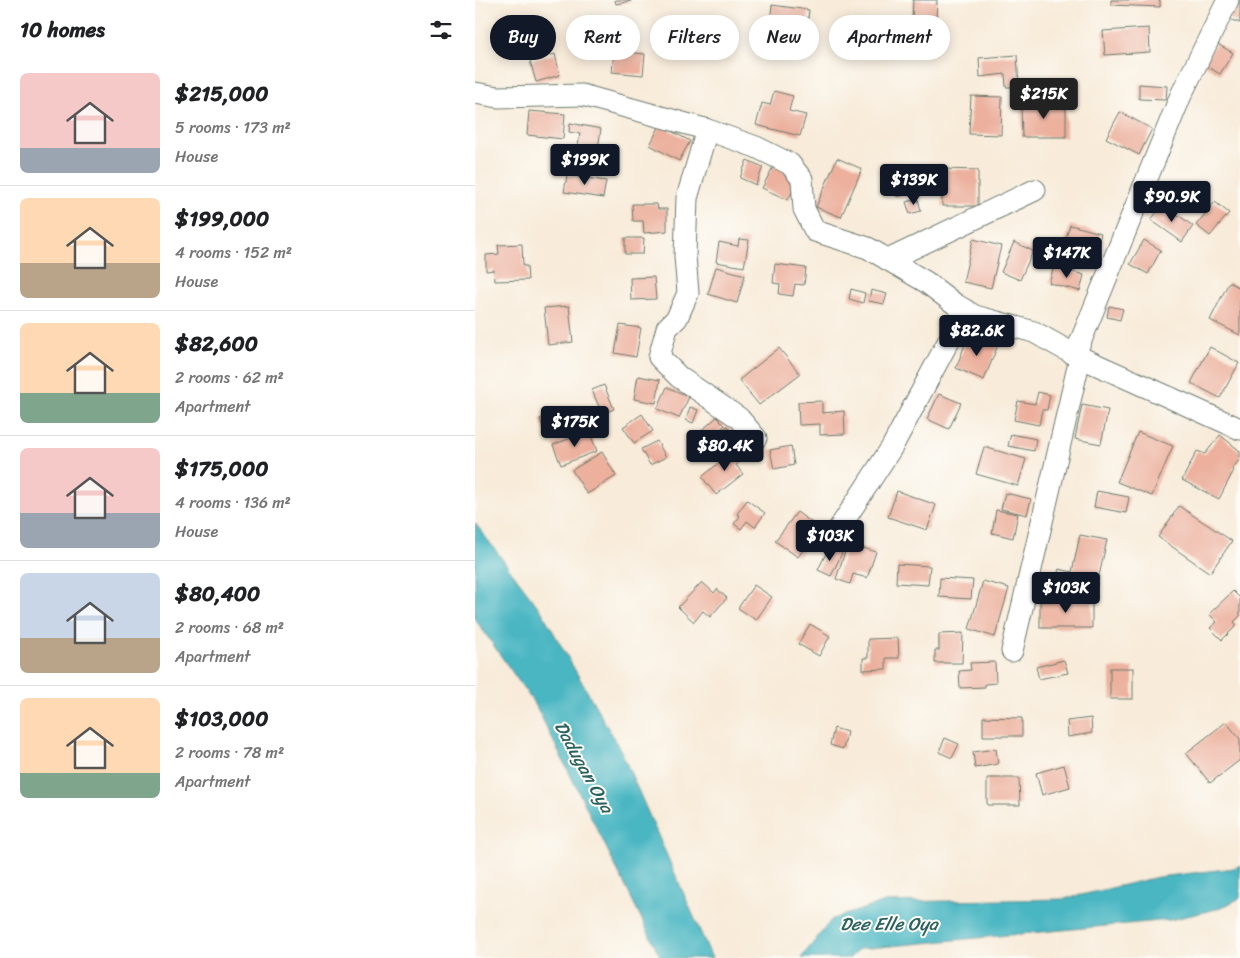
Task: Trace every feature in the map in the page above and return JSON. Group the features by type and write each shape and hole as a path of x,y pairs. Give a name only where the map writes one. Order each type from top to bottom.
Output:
{"street":[{"path":"1012,651 1077,356 1181,95 1228,0"},
{"path":"475,93 498,97 582,95 705,129 756,147 790,164 802,179 804,209 815,231 868,248 926,282 975,316 1034,332 1077,356 1240,429"},
{"path":"705,129 704,140 687,198 685,256 688,293 677,318 667,328 659,356 679,377 739,418 756,438"},
{"path":"888,260 1035,190"},
{"path":"838,530 892,447 965,310"}],"water":[{"name":"Dadugan Oya","path":"475,523 542,612 621,751 712,958 661,958 536,706 475,619"},
{"name":"Dee Elle Oya","path":"1240,865 1240,898 1221,908 1170,920 859,949 850,958 801,958 832,919 885,902 1064,899 1158,877 1235,868"}],"building":[{"path":"615,0 631,0 631,1 616,4"},
{"path":"913,0 937,0 936,15 912,15"},
{"path":"1111,0 1160,0 1160,7 1111,5"},
{"path":"1235,0 1240,0 1240,23 1229,19"},
{"path":"772,5 809,10 808,15 771,15"},
{"path":"1149,28 1150,52 1105,55 1103,31"},
{"path":"1216,43 1233,53 1220,74 1203,64"},
{"path":"640,54 645,54 643,75 612,72 613,60 640,60"},
{"path":"1017,55 1019,87 1006,87 1005,74 980,77 979,58"},
{"path":"556,58 560,75 536,82 530,61 556,60"},
{"path":"1139,84 1167,86 1166,100 1139,99"},
{"path":"774,91 793,96 789,111 806,115 800,136 756,125 762,103 770,105"},
{"path":"971,96 1002,97 1001,135 969,134"},
{"path":"1066,103 1066,137 1022,137 1021,104"},
{"path":"529,111 565,114 563,139 527,135"},
{"path":"1120,112 1152,129 1139,155 1106,138"},
{"path":"570,123 601,129 598,149 578,145 580,134 569,132"},
{"path":"660,125 690,141 679,161 650,145"},
{"path":"837,158 862,169 841,217 816,207"},
{"path":"747,160 763,167 756,185 740,178"},
{"path":"774,165 799,177 788,200 762,188"},
{"path":"909,168 916,191 897,197 890,173"},
{"path":"942,169 978,170 978,206 942,206"},
{"path":"567,175 606,181 603,198 564,192"},
{"path":"918,199 921,211 910,214 906,202"},
{"path":"1215,202 1229,213 1210,236 1196,225"},
{"path":"632,204 657,204 658,209 667,209 667,231 644,233 643,221 633,221"},
{"path":"1163,204 1193,226 1182,242 1151,220"},
{"path":"1070,225 1101,233 1097,249 1065,241"},
{"path":"625,238 644,238 643,254 625,254"},
{"path":"739,239 749,240 744,267 716,262 719,242 738,246"},
{"path":"973,239 1001,246 991,288 963,282"},
{"path":"1144,240 1161,250 1148,274 1130,264"},
{"path":"1014,242 1033,251 1020,280 1001,272"},
{"path":"522,244 523,266 527,266 528,280 495,281 494,270 486,271 486,255 499,254 498,245"},
{"path":"775,264 806,268 804,285 795,284 793,296 779,294 780,284 773,283"},
{"path":"1054,266 1084,275 1080,291 1049,283"},
{"path":"716,267 745,275 737,303 708,294"},
{"path":"654,277 656,299 631,300 630,278"},
{"path":"1229,282 1240,288 1240,335 1210,320"},
{"path":"851,289 865,293 863,303 849,299"},
{"path":"871,290 887,294 884,304 869,301"},
{"path":"569,306 573,342 548,345 544,308"},
{"path":"1109,306 1123,309 1120,320 1107,317"},
{"path":"620,325 641,328 636,357 615,353"},
{"path":"969,334 998,345 984,380 956,368"},
{"path":"1210,347 1239,363 1220,398 1191,383"},
{"path":"779,348 800,374 759,405 739,380"},
{"path":"638,376 660,380 656,403 634,399"},
{"path":"604,385 614,409 602,414 592,390"},
{"path":"667,387 689,397 679,418 657,409"},
{"path":"1038,392 1050,395 1047,410 1042,410 1039,425 1014,420 1018,401 1035,404"},
{"path":"939,394 961,403 949,429 927,419"},
{"path":"822,401 822,413 844,411 845,434 820,435 820,424 799,425 798,402"},
{"path":"1082,405 1108,410 1101,444 1075,439"},
{"path":"690,407 698,410 693,423 686,420"},
{"path":"559,411 564,424 545,432 540,419"},
{"path":"642,414 653,431 634,443 623,427"},
{"path":"717,417 725,425 703,445 695,436"},
{"path":"727,426 735,436 717,450 710,440"},
{"path":"589,431 597,451 561,465 553,445"},
{"path":"1138,432 1173,446 1152,496 1117,482"},
{"path":"1011,434 1036,439 1034,451 1008,446"},
{"path":"1220,435 1240,451 1240,459 1232,469 1234,470 1219,499 1182,480 1197,451 1205,454"},
{"path":"657,441 666,457 650,465 641,449"},
{"path":"739,446 747,456 736,465 743,474 716,495 702,477"},
{"path":"791,446 794,465 774,469 770,450"},
{"path":"984,447 1026,459 1018,486 976,474"},
{"path":"602,452 616,476 587,494 572,470"},
{"path":"897,491 936,505 927,530 888,517"},
{"path":"1097,491 1129,497 1126,513 1094,507"},
{"path":"1005,493 1031,499 1027,515 1001,509"},
{"path":"747,500 765,513 755,527 747,521 741,529 734,524 740,516 737,514"},
{"path":"1179,506 1232,541 1210,573 1158,537"},
{"path":"996,510 1018,514 1013,538 992,533"},
{"path":"797,512 819,528 798,557 775,541"},
{"path":"1080,535 1107,540 1095,594 1054,586 1059,569 1072,572"},
{"path":"848,543 876,552 867,578 853,574 850,584 836,579"},
{"path":"829,547 842,553 831,576 818,570"},
{"path":"897,564 930,566 928,585 896,583"},
{"path":"940,578 973,580 971,599 939,597"},
{"path":"983,581 1009,588 995,637 969,629"},
{"path":"702,582 714,593 717,589 727,598 710,617 703,611 694,622 678,607"},
{"path":"754,585 772,597 756,620 738,608"},
{"path":"1233,591 1240,598 1240,616 1234,622 1237,625 1222,640 1210,628 1217,622 1209,614"},
{"path":"1040,601 1092,601 1092,628 1040,628"},
{"path":"810,624 830,636 819,656 798,644"},
{"path":"963,633 962,663 935,663 935,650 939,650 939,634"},
{"path":"898,638 899,658 886,658 886,669 863,670 863,658 868,658 868,639"},
{"path":"1064,660 1068,673 1039,679 1036,667"},
{"path":"995,662 996,683 985,684 985,687 960,688 959,671 971,670 970,663"},
{"path":"1110,668 1133,668 1133,699 1110,699"},
{"path":"983,717 1022,718 1022,736 983,736"},
{"path":"1091,718 1092,733 1068,737 1067,721"},
{"path":"1226,722 1240,739 1240,760 1210,783 1186,753"},
{"path":"834,728 847,732 843,749 830,745"},
{"path":"945,738 959,744 952,758 939,752"},
{"path":"996,749 998,764 975,768 973,752"},
{"path":"1064,765 1070,787 1042,795 1036,773"},
{"path":"987,778 1019,778 1020,805 987,805"}]}
